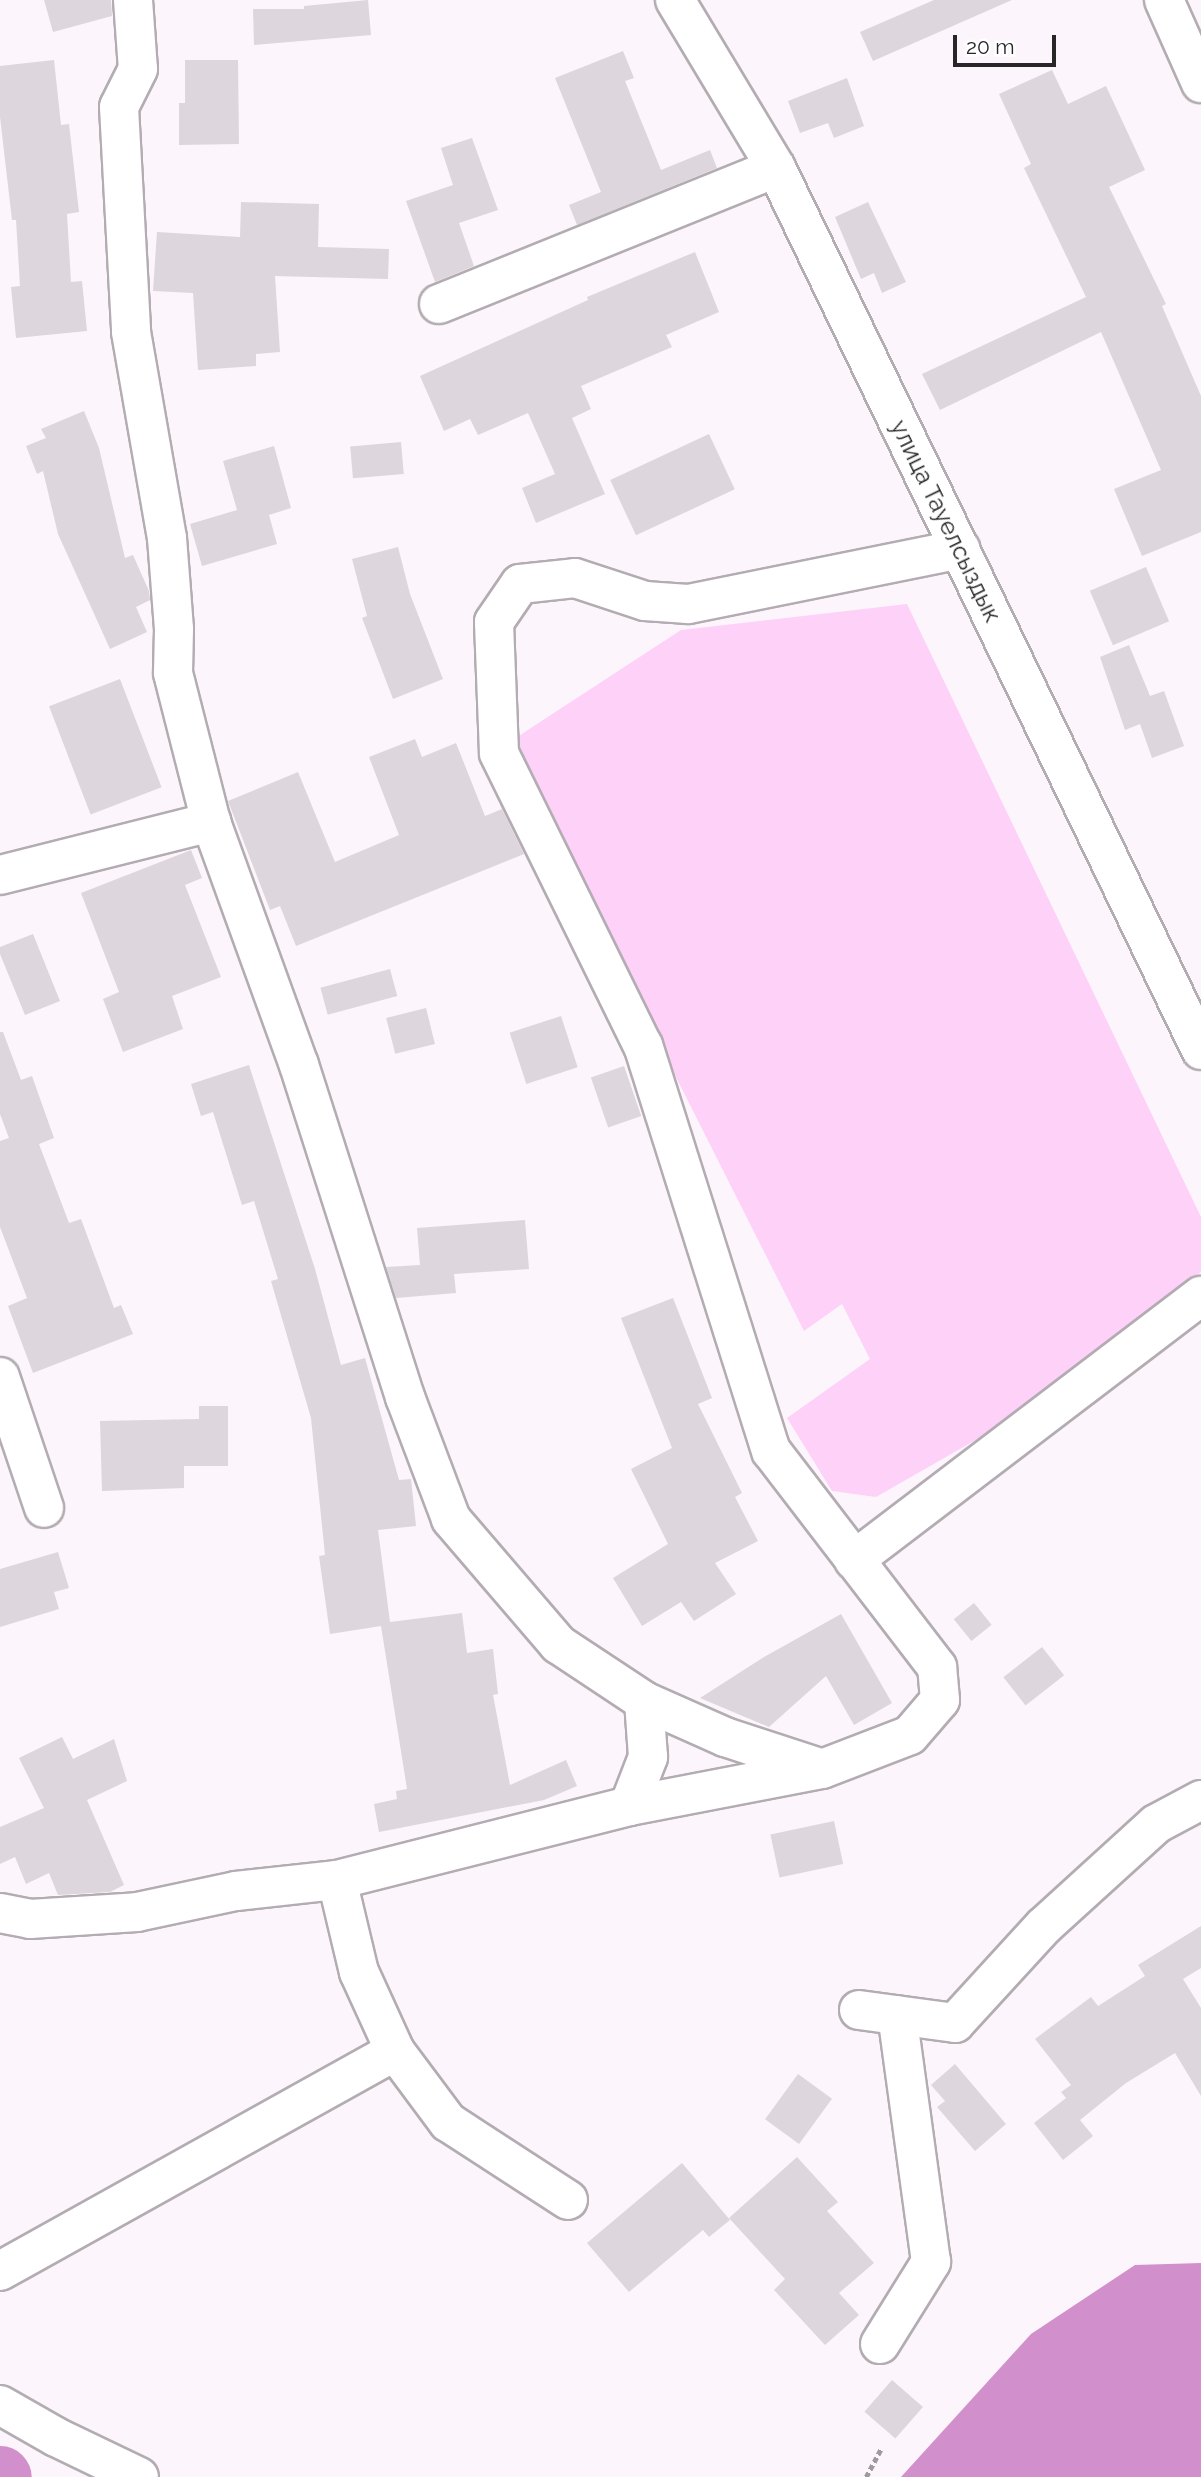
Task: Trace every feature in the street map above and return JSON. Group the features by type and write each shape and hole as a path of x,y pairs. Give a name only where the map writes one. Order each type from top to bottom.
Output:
{"street":[{"path":"133,0 138,69 118,107 131,332 167,538 174,629 173,673 211,822 299,1065 405,1396 451,1519 558,1644 644,1701 725,1737 822,1769"},
{"name":"улица Тауелсыздык","path":"675,0 776,168 1201,1050"},
{"path":"1164,0 1201,83"},
{"path":"439,304 776,168"},
{"path":"0,1913 30,1919 137,1912 236,1891 337,1880 629,1806 822,1769 910,1735 940,1700 937,1667 771,1451 643,1046 499,753 494,622 520,584 575,578 645,601 688,604 960,549"},
{"path":"0,875 211,822"},
{"path":"853,1560 1201,1296"},
{"path":"0,1377 44,1508"},
{"path":"629,1806 648,1757 644,1701"},
{"path":"859,2010 955,2023 1044,1926 1156,1824 1201,1800"},
{"path":"337,1880 359,1972 395,2051 448,2122 568,2200"},
{"path":"880,2344 931,2262 897,2015"},
{"path":"0,2271 395,2051"},
{"path":"0,2405 56,2437 139,2477"}],"path":[{"path":"866,2477 881,2449"}],"shaded area":[{"path":"907,604 1201,1217 1201,1272 1037,1405 876,1497 832,1491 787,1418 870,1359 842,1304 804,1331 617,960 514,739 681,630"},
{"path":"1201,2263 1201,2477 901,2477 1031,2334 1135,2265"}],"building":[{"path":"44,0 111,0 112,16 53,32"},
{"path":"368,0 371,35 254,45 253,9 304,9 304,6"},
{"path":"934,0 1012,0 873,61 860,32"},
{"path":"623,51 634,78 625,81 661,170 710,150 717,168 577,225 569,205 601,192 555,78"},
{"path":"54,60 61,125 69,124 79,212 67,214 71,282 82,281 87,331 16,338 11,287 20,286 16,220 12,220 0,117 0,66"},
{"path":"185,60 238,60 239,144 179,145 179,103 185,103"},
{"path":"1052,70 1068,104 1106,86 1145,170 1109,187 1166,304 1162,306 1201,396 1201,532 1142,556 1114,489 1161,470 1101,332 940,410 922,374 1086,297 1024,168 1031,164 999,94"},
{"path":"847,78 864,126 834,138 828,123 800,133 788,101"},
{"path":"472,138 498,210 459,223 474,266 435,282 406,201 453,185 441,148"},
{"path":"241,202 319,204 318,247 389,249 388,279 275,276 280,352 256,354 256,366 198,370 193,293 153,291 157,232 240,237"},
{"path":"868,202 906,282 882,293 874,273 861,279 835,217"},
{"path":"695,252 719,312 666,335 672,347 581,386 591,409 572,418 605,494 536,523 522,488 555,474 528,413 478,435 470,419 444,431 420,376 588,300 587,297"},
{"path":"84,411 99,448 125,558 133,555 149,591 150,600 136,607 147,632 110,649 58,534 43,471 37,474 26,446 46,438 41,429"},
{"path":"709,434 735,489 636,535 610,480"},
{"path":"401,442 404,474 353,478 350,446"},
{"path":"274,446 291,508 269,515 277,544 202,566 190,524 237,510 223,461"},
{"path":"398,547 410,594 443,679 393,699 362,618 367,616 352,559"},
{"path":"1146,567 1169,621 1113,645 1090,591"},
{"path":"1129,645 1150,696 1164,691 1184,746 1152,758 1140,724 1125,730 1100,657"},
{"path":"120,679 162,787 91,815 49,706"},
{"path":"415,739 422,757 456,743 485,816 502,809 524,854 296,946 280,906 270,910 228,801 298,772 335,862 399,835 369,757"},
{"path":"191,850 202,878 185,885 221,977 172,996 183,1029 123,1052 103,999 119,992 81,893"},
{"path":"33,934 60,1001 25,1015 0,954 0,947"},
{"path":"390,969 397,996 328,1015 320,988"},
{"path":"426,1008 435,1044 395,1054 386,1018"},
{"path":"561,1016 578,1067 526,1084 510,1033"},
{"path":"0,1032 3,1032 21,1080 32,1076 54,1138 39,1144 69,1223 81,1219 114,1308 121,1305 133,1334 33,1373 8,1306 27,1298 0,1227 0,1141 9,1138 0,1114"},
{"path":"249,1065 315,1269 341,1365 365,1358 399,1480 411,1479 416,1526 378,1530 390,1622 462,1613 467,1653 493,1649 498,1694 493,1695 510,1785 566,1760 577,1786 544,1800 379,1832 374,1804 397,1799 396,1791 407,1789 381,1626 330,1634 319,1556 325,1555 311,1418 271,1281 278,1279 254,1201 242,1205 213,1112 201,1116 191,1084"},
{"path":"624,1066 641,1116 608,1128 591,1077"},
{"path":"525,1220 529,1269 454,1274 456,1293 396,1298 386,1267 420,1265 417,1228"},
{"path":"673,1298 712,1398 698,1404 742,1493 735,1497 758,1541 715,1563 736,1594 694,1621 681,1602 642,1626 613,1578 668,1544 631,1469 672,1448 621,1318"},
{"path":"199,1406 228,1406 228,1466 184,1466 184,1488 102,1491 100,1421 199,1419"},
{"path":"58,1552 69,1588 54,1592 59,1609 0,1627 0,1569"},
{"path":"974,1603 992,1625 971,1641 954,1619"},
{"path":"841,1614 892,1703 854,1725 826,1676 769,1727 700,1698 764,1657"},
{"path":"1042,1647 1064,1675 1026,1706 1003,1677"},
{"path":"62,1737 73,1759 114,1739 127,1781 87,1800 124,1885 110,1892 58,1895 49,1873 26,1884 15,1857 0,1864 0,1827 44,1808 19,1758"},
{"path":"834,1821 843,1864 780,1878 770,1835"},
{"path":"1201,1926 1201,1968 1183,1979 1201,2008 1201,2096 1175,2053 1126,2083 1080,2120 1093,2136 1063,2160 1034,2123 1066,2098 1061,2092 1071,2085 1035,2039 1091,1997 1098,2006 1145,1976 1138,1965"},
{"path":"955,2064 1006,2124 975,2151 937,2107 945,2101 931,2085"},
{"path":"798,2074 832,2099 799,2144 765,2119"},
{"path":"797,2157 838,2202 827,2211 874,2263 839,2293 859,2315 825,2345 774,2290 785,2279 729,2218"},
{"path":"682,2163 730,2220 709,2237 703,2230 629,2292 587,2243"},
{"path":"892,2380 923,2407 895,2439 864,2412"}]}
